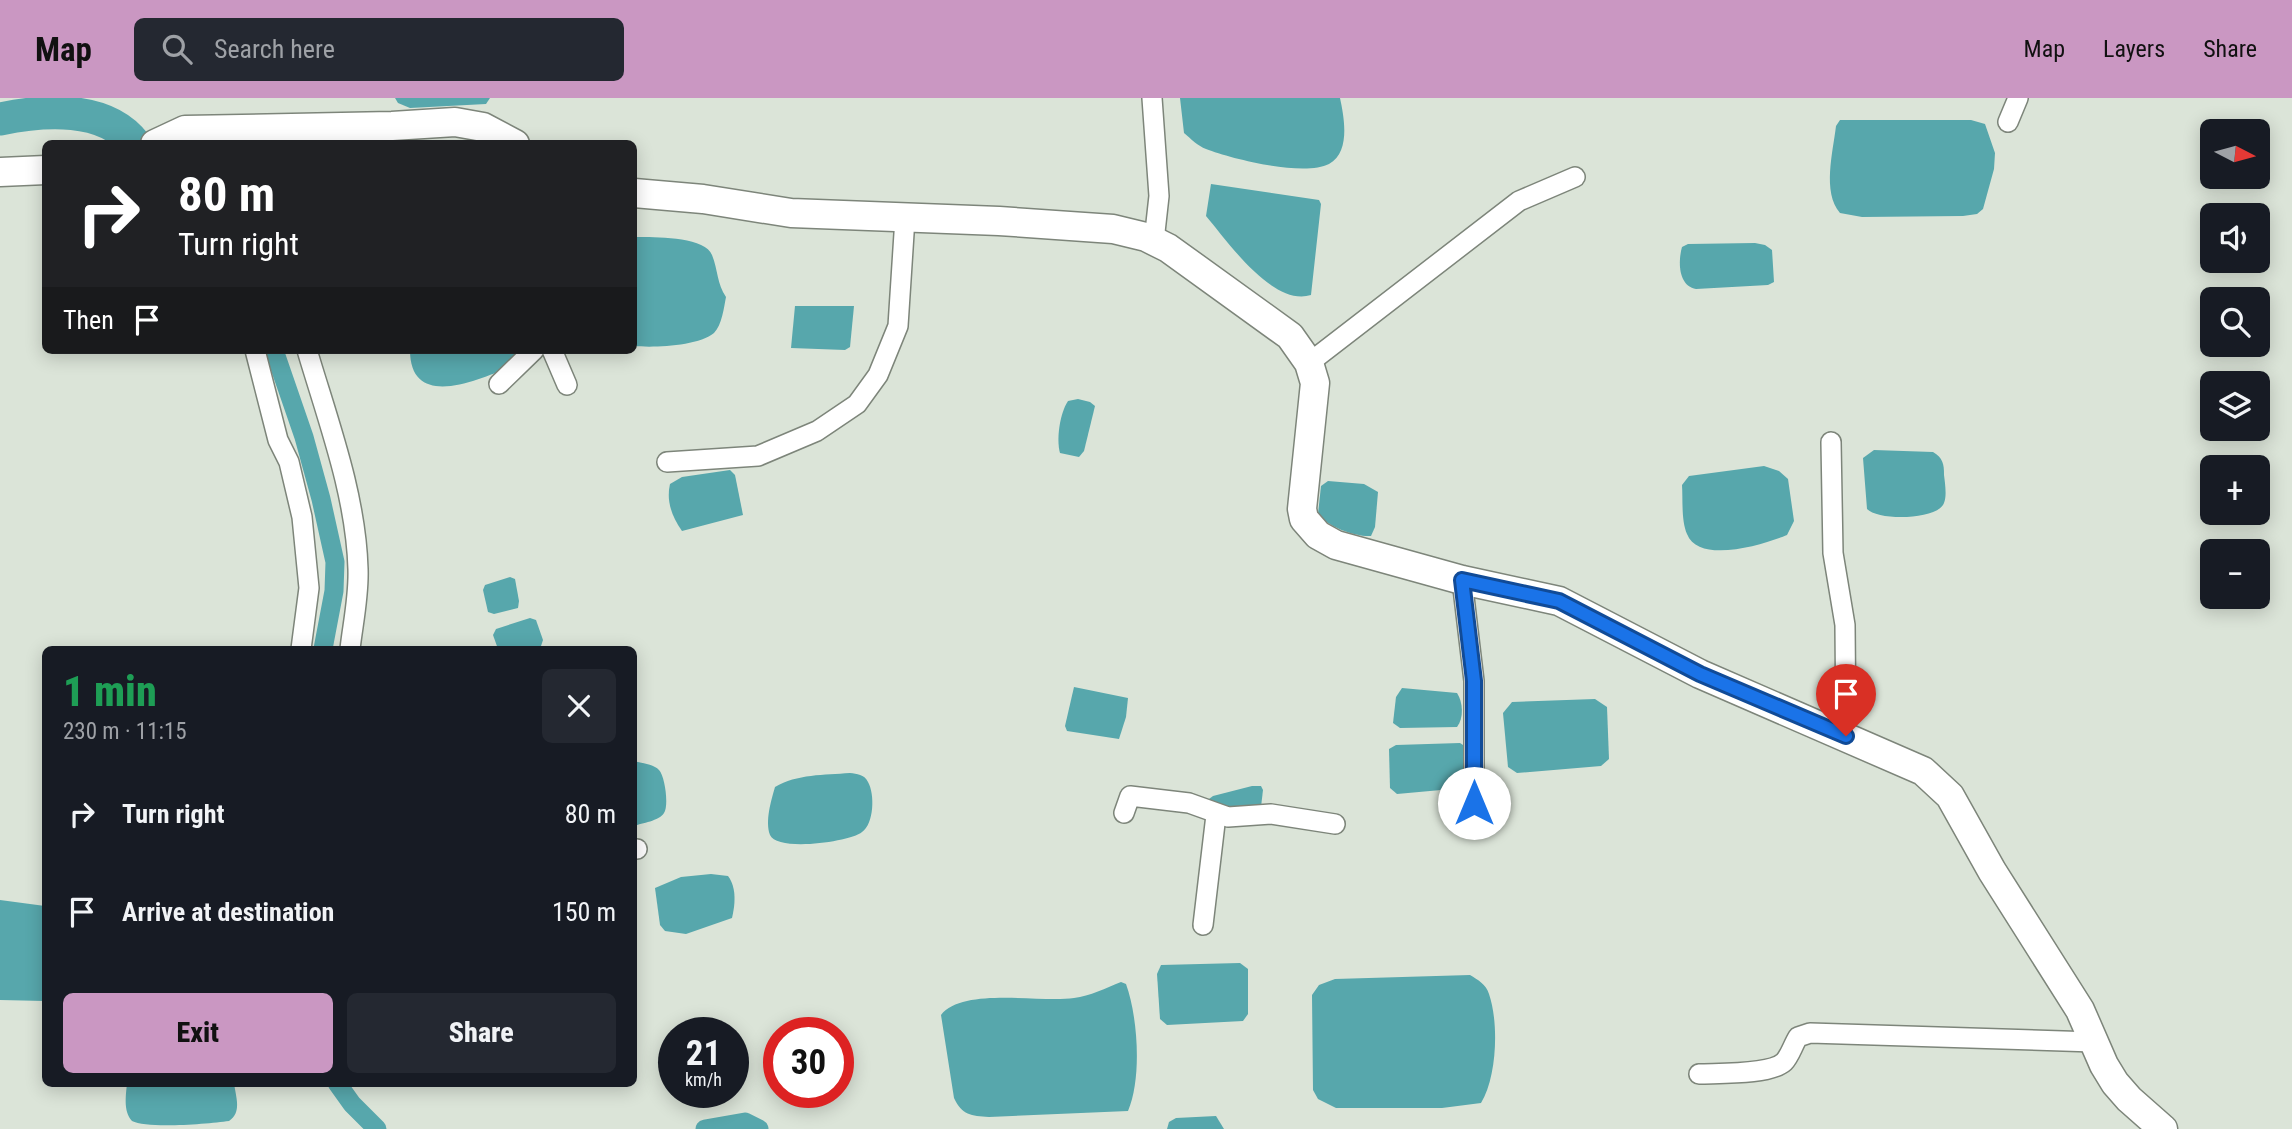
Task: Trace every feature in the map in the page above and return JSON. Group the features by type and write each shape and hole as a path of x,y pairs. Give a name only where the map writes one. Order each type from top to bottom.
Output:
{"street":[{"path":"1152,98 1158,197 1154,241"},
{"path":"2008,122 2018,98"},
{"path":"171,139 194,130 455,122 483,127 507,140"},
{"path":"0,172 42,170"},
{"path":"1309,363 1519,201 1575,177"},
{"path":"637,193 711,200 791,213 1104,228 1131,233 1168,248 1275,324 1295,342 1309,363 1315,383 1302,509 1304,519 1318,535 1335,545 1462,580 1559,601 1700,674 1923,771 1950,796 1992,871 2068,990 2115,1083 2163,1129"},
{"path":"667,461 758,456 817,432 856,404 878,375 892,347 898,326 905,218"},
{"path":"256,354 278,440 289,462 302,517 309,588 300,646"},
{"path":"308,354 345,486 356,545 358,572 350,646"},
{"path":"499,384 530,354"},
{"path":"554,354 567,385"},
{"path":"1831,442 1833,553 1845,625 1846,736"},
{"path":"1462,580 1474,681 1474,803"},
{"path":"1124,813 1130,796 1189,803 1216,815 1272,814 1335,824"},
{"path":"1203,925 1216,815"},
{"path":"1699,1074 1776,1066 1787,1059 1798,1037 1810,1033 2094,1042"}],"water":[{"path":"395,98 490,98 486,104 410,108 398,103"},
{"path":"1180,98 1340,98 1344,124 1341,151 1329,164 1303,169 1268,165 1203,148 1184,133"},
{"path":"1840,120 1971,120 1985,124 1995,153 1994,169 1983,209 1977,214 1963,216 1862,217 1840,213 1831,194 1830,183 1836,126"},
{"path":"1211,184 1319,200 1321,204 1311,295 1296,296 1282,291 1252,270 1239,256 1206,216"},
{"path":"637,237 689,241 707,249 712,255 726,297 721,321 714,333 698,341 664,346 637,346"},
{"path":"1755,243 1772,250 1774,282 1768,285 1696,289 1690,287 1683,278 1681,253 1682,247 1688,244"},
{"path":"795,306 854,306 850,347 845,350 791,348"},
{"path":"411,354 519,354 514,365 467,383 450,386 434,386 422,380 413,369"},
{"path":"1078,399 1095,406 1084,451 1079,457 1060,453 1058,441 1065,406 1068,401"},
{"path":"1874,450 1933,452 1943,464 1946,493 1944,503 1939,509 1920,516 1883,516 1867,509 1863,458"},
{"path":"1764,466 1779,471 1788,479 1794,521 1787,535 1733,550 1705,548 1694,543 1687,534 1683,516 1682,485 1689,476"},
{"path":"730,470 735,475 743,515 682,531 671,509 670,484 682,477"},
{"path":"1328,481 1364,484 1378,492 1375,527 1371,536 1342,530 1318,514 1321,486"},
{"path":"510,577 515,579 518,608 494,614 488,612 483,590 485,585"},
{"path":"530,618 536,620 543,640 541,646 497,646 493,635 496,629"},
{"path":"1074,687 1128,698 1126,717 1119,739 1067,731 1065,726"},
{"path":"1402,688 1457,693 1462,710 1457,727 1400,728 1393,723 1396,697"},
{"path":"1595,699 1607,707 1609,759 1601,766 1517,773 1508,767 1503,713 1512,702"},
{"path":"1460,743 1466,747 1466,782 1463,788 1397,794 1390,788 1389,749 1396,745"},
{"path":"637,762 657,768 663,778 665,809 662,816 637,825"},
{"path":"850,773 864,777 872,794 871,816 862,832 844,839 814,844 786,843 775,840 770,835 768,817 775,787 802,777"},
{"path":"1261,786 1263,790 1261,807 1247,811 1210,804 1209,799 1213,796"},
{"path":"711,874 728,876 731,881 734,897 732,918 686,934 665,931 660,925 655,888 681,877"},
{"path":"0,900 42,906 42,1001 0,1000"},
{"path":"1240,963 1248,969 1248,1014 1243,1021 1167,1025 1160,1019 1157,974 1161,965"},
{"path":"1470,975 1488,991 1494,1020 1493,1065 1481,1103 1442,1108 1336,1108 1318,1099 1313,1090 1312,995 1319,985 1335,979"},
{"path":"1121,982 1126,984 1130,998 1137,1048 1135,1082 1128,1111 989,1117 972,1115 960,1108 954,1098 941,1015 952,1006 984,999 1074,998"},
{"path":"127,1087 235,1087 237,1109 229,1121 150,1125 132,1121 127,1113"},
{"path":"1216,1116 1224,1129 1167,1129 1169,1122 1176,1118"}],"waterway":[{"path":"0,119 35,114 72,114 107,122 131,140"},
{"path":"275,354 304,437 335,562 334,591 324,646"},
{"path":"340,1087 352,1104 377,1129"},
{"path":"705,1129 745,1122 759,1129"}],"route":[{"path":"1474,803 1474,681 1462,580 1559,601 1700,674 1846,736"}]}
